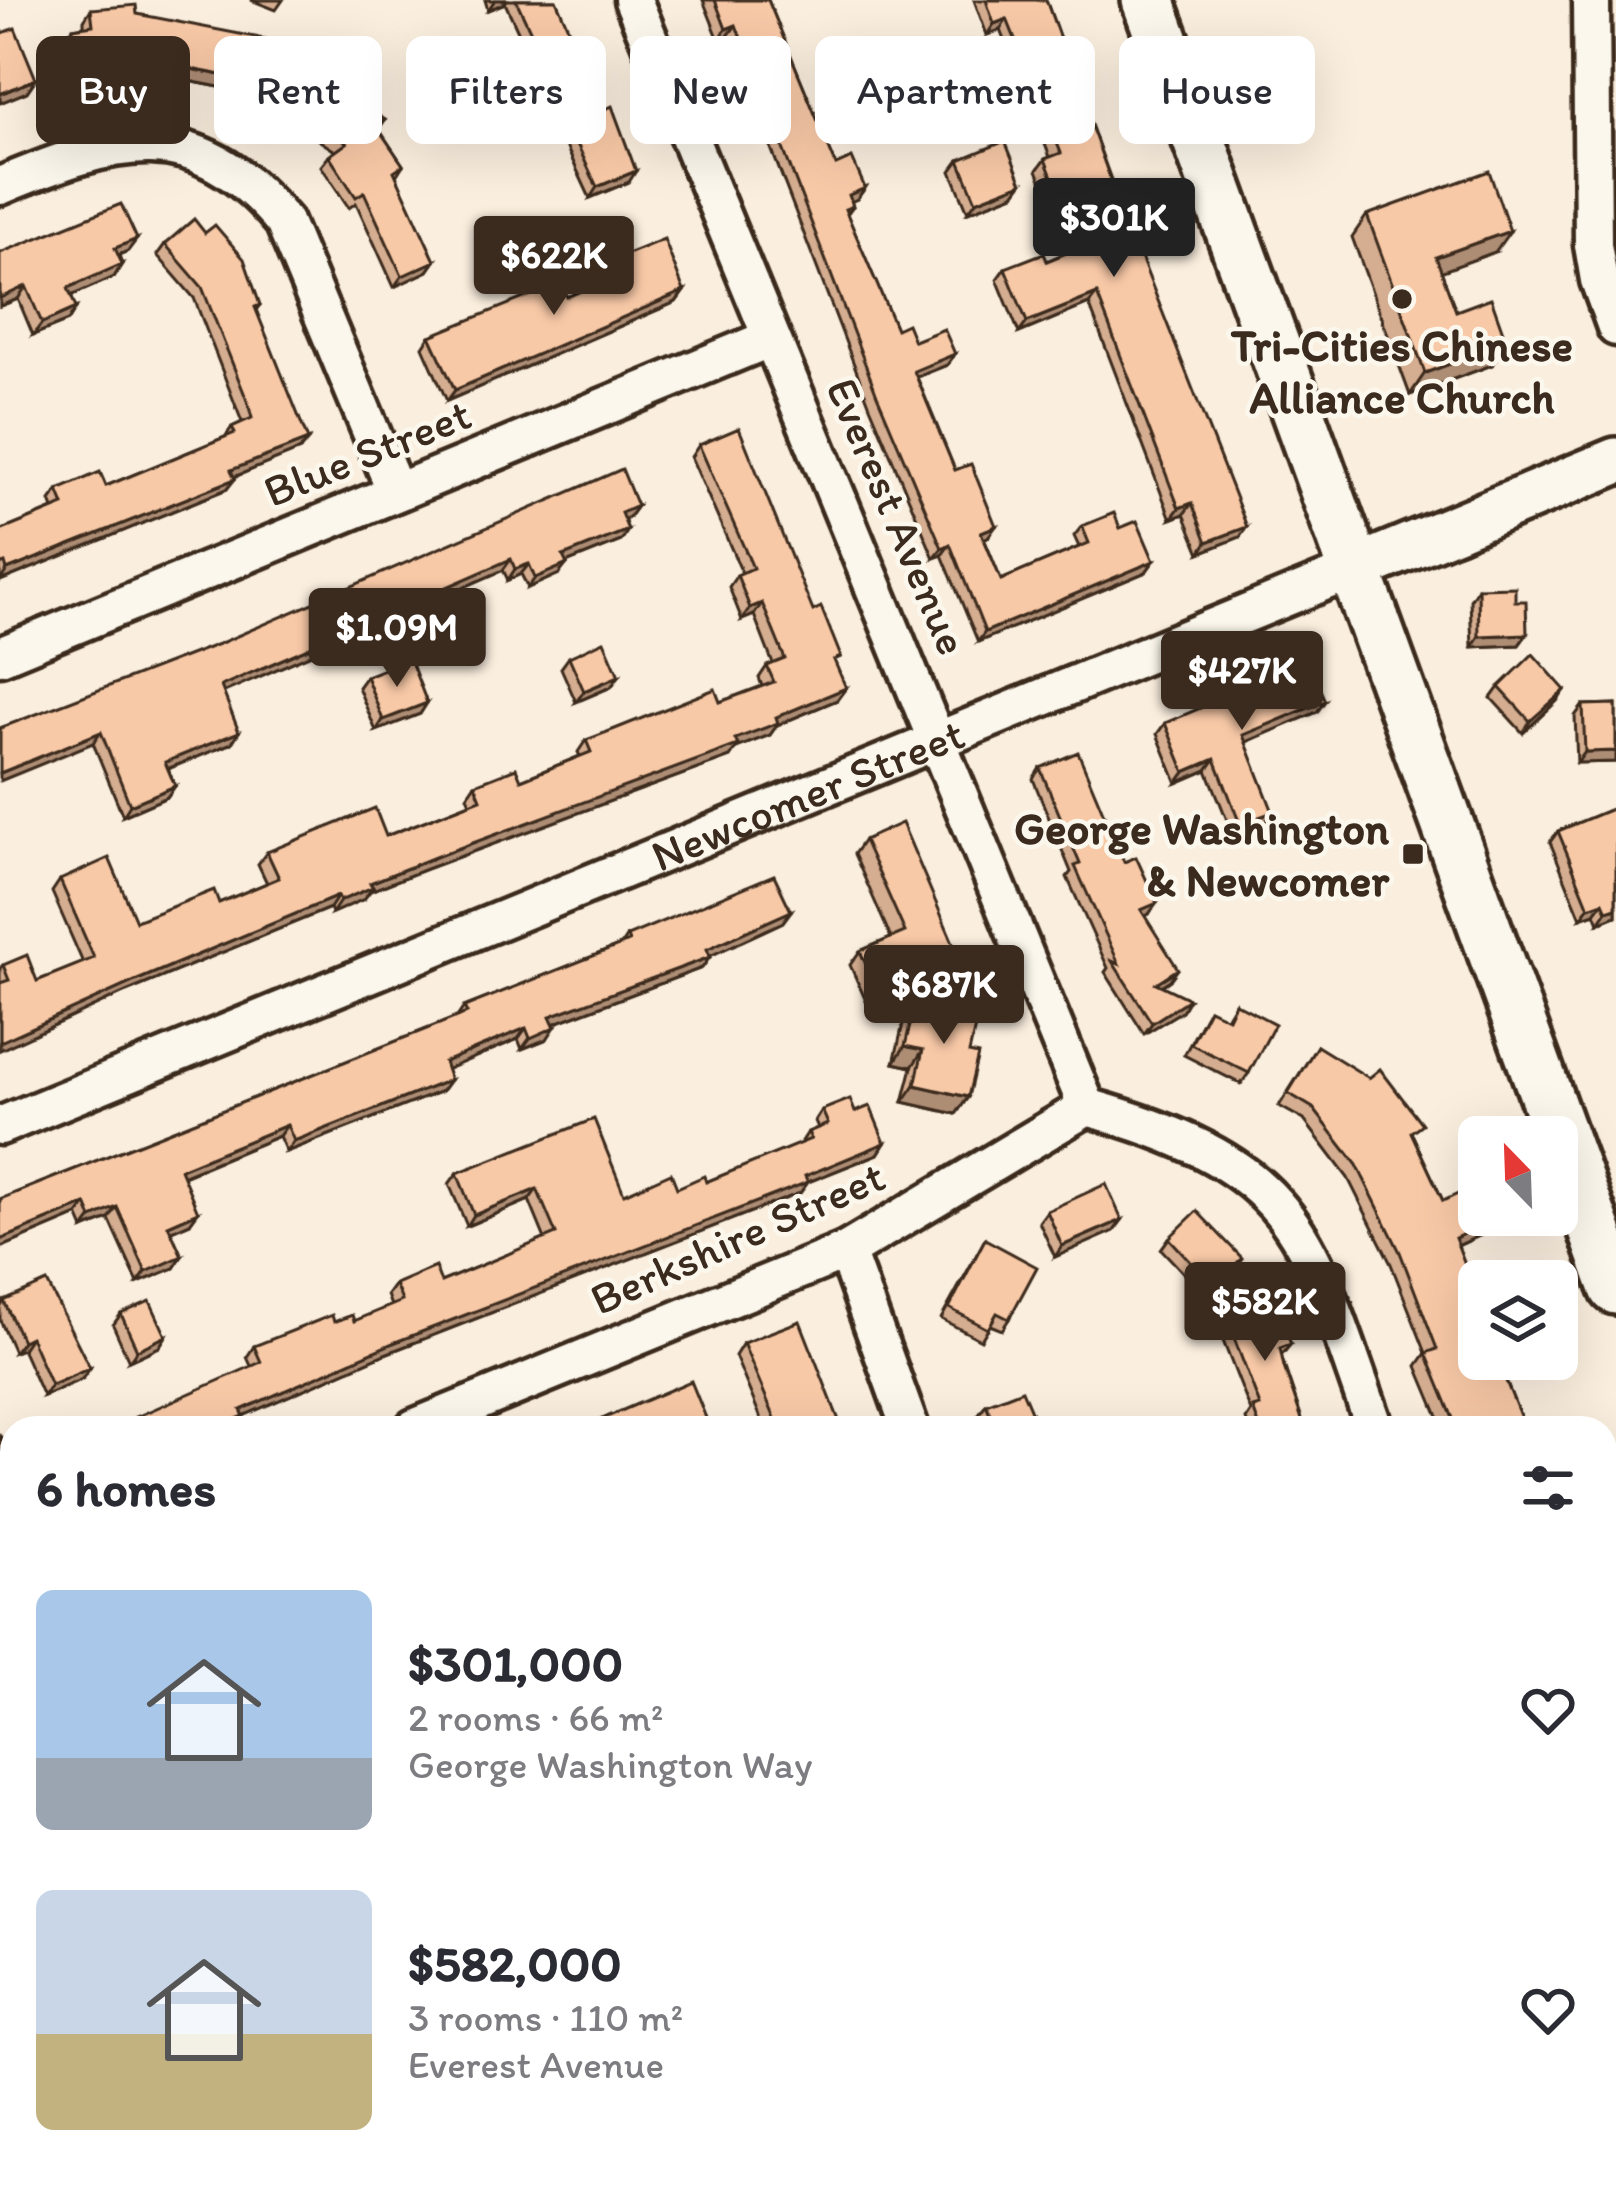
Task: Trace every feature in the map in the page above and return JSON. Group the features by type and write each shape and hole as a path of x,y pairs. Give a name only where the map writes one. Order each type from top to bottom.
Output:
{"main road":[{"path":"1148,0 1616,1288"}],"street":[{"name":"Everest Avenue","path":"632,0 1088,1107"},
{"path":"1592,0 1593,245 1599,280 1616,327"},
{"path":"0,186 107,146 150,143 188,151 257,190 284,222 396,492"},
{"name":"Blue Street","path":"0,656 771,338"},
{"name":"Newcomer Street","path":"0,1126 1616,460"},
{"path":"1088,1107 1221,1157 1256,1180 1289,1215 1316,1264 1371,1416"},
{"name":"Berkshire Street","path":"445,1416 846,1251 1088,1107"},
{"path":"846,1251 906,1416"}],"building":[{"path":"516,0 556,0 572,36 533,36"},
{"path":"715,0 768,0 783,36 740,36 736,25 726,29"},
{"path":"986,0 1046,0 1059,36 1014,36 1007,19 994,24"},
{"path":"136,5 137,14 250,36 214,36 214,74 190,69 190,36 74,36 73,28 93,25 91,9"},
{"path":"15,28 36,79 0,94 0,34"},
{"path":"791,56 815,114 815,144 827,144 836,165 852,158 865,188 849,195 853,206 845,209 896,329 907,324 914,341 944,329 955,354 914,371 955,470 971,464 996,526 981,532 1001,580 1089,543 1082,526 1114,513 1120,528 1137,521 1154,561 985,632 950,544 942,548 877,395 781,144 791,144"},
{"path":"612,106 636,171 597,187 577,144 606,144 606,109"},
{"path":"382,134 403,165 394,171 435,261 402,276 364,192 356,197 329,156 346,144 382,144"},
{"path":"1095,136 1247,527 1207,542 1192,503 1179,508 1097,294 1027,322 1005,268 1044,253 1047,261 1093,242 1073,196 1061,200 1045,159 1061,153 1057,144 1095,144"},
{"path":"1006,144 1022,183 976,201 959,160"},
{"name":"Tri-Cities Chinese Alliance Church","path":"1489,171 1510,231 1436,257 1456,311 1491,298 1507,343 1425,373 1367,215"},
{"path":"121,204 137,239 115,248 122,264 68,288 76,308 42,323 26,286 0,298 0,253"},
{"path":"194,219 205,233 215,225 244,259 260,305 255,307 308,440 231,470 235,479 7,570 5,563 0,565 0,531 64,505 58,490 100,472 106,486 235,433 232,427 252,418 202,287 165,244"},
{"path":"664,239 684,291 455,390 430,336 561,283 567,297 628,271 622,256"},
{"path":"739,428 813,611 821,607 841,657 834,660 846,688 776,717 778,723 735,739 738,745 370,883 373,887 340,901 338,896 0,1042 0,983 9,980 3,965 27,955 37,981 94,958 60,880 109,858 136,921 214,890 219,903 279,878 267,852 375,808 386,836 481,799 475,784 516,768 521,780 591,752 586,740 715,689 720,702 774,682 767,666 785,659 762,603 750,608 737,575 753,568 699,445"},
{"path":"622,469 637,506 621,513 628,530 563,556 567,564 535,578 529,564 515,569 511,559 221,686 239,732 165,762 175,786 130,805 101,732 0,773 0,728 221,643"},
{"path":"1515,587 1515,601 1526,601 1527,634 1479,636 1478,588"},
{"path":"604,641 619,676 584,691 569,657"},
{"path":"1533,654 1565,690 1530,721 1499,687"},
{"path":"410,659 427,703 383,720 366,676"},
{"path":"1308,662 1325,701 1243,735 1273,812 1240,824 1215,759 1185,772 1165,723"},
{"path":"1616,704 1616,751 1585,752 1583,705"},
{"path":"1078,752 1124,862 1136,857 1157,903 1141,910 1178,969 1156,983 1189,999 1152,1023 1112,961 1119,964 1075,866 1080,864 1040,768"},
{"path":"1616,807 1616,908 1607,911 1603,902 1589,907 1558,831"},
{"path":"902,823 968,978 915,1001 920,978 880,996 860,951 905,932 864,840"},
{"path":"774,875 791,911 707,949 710,957 550,1016 555,1027 530,1038 526,1028 444,1062 450,1080 294,1141 287,1125 180,1169 198,1212 168,1225 182,1256 146,1272 117,1207 92,1218 86,1204 0,1240 0,1199 467,1013 464,1007 629,942 627,936"},
{"path":"916,1000 978,1014 969,1053 978,1055 968,1097 915,1085 923,1050 905,1046"},
{"path":"1235,1003 1275,1024 1249,1073 1191,1044 1209,1009 1228,1018"},
{"path":"1317,1046 1369,1078 1380,1069 1422,1124 1411,1132 1443,1201 1458,1194 1460,1236 1455,1238 1464,1260 1458,1260 1458,1380 1506,1380 1520,1416 1452,1416 1426,1353 1437,1349 1400,1252 1357,1165 1313,1108 1288,1093"},
{"path":"850,1099 855,1112 870,1106 885,1143 805,1176 808,1182 393,1343 241,1410 244,1416 138,1416 261,1362 254,1346 332,1315 334,1322 352,1315 354,1321 402,1301 395,1284 435,1267 441,1282 556,1234 537,1189 474,1215 457,1173 594,1119 624,1194 671,1173 677,1188 704,1176 706,1182 811,1139 808,1132 828,1124 822,1110"},
{"path":"1106,1184 1122,1220 1062,1246 1047,1211"},
{"path":"1197,1211 1242,1258 1213,1286 1169,1238"},
{"path":"985,1239 1037,1267 1009,1319 997,1313 988,1329 949,1308"},
{"path":"47,1282 90,1368 51,1385 30,1337 22,1341 4,1301"},
{"path":"1261,1297 1269,1320 1279,1316 1291,1344 1280,1348 1284,1367 1301,1416 1256,1416 1253,1408 1260,1406 1224,1312"},
{"path":"150,1301 166,1336 137,1350 121,1314"},
{"path":"800,1321 837,1416 774,1416 743,1343"},
{"path":"691,1381 705,1416 609,1416"},
{"path":"1022,1390 1033,1416 991,1416 986,1404"}],"place":[{"name":"Tri-Cities Chinese Alliance Church","path":"1402,299"},
{"name":"George Washington & Newcomer","path":"1413,854"}]}
